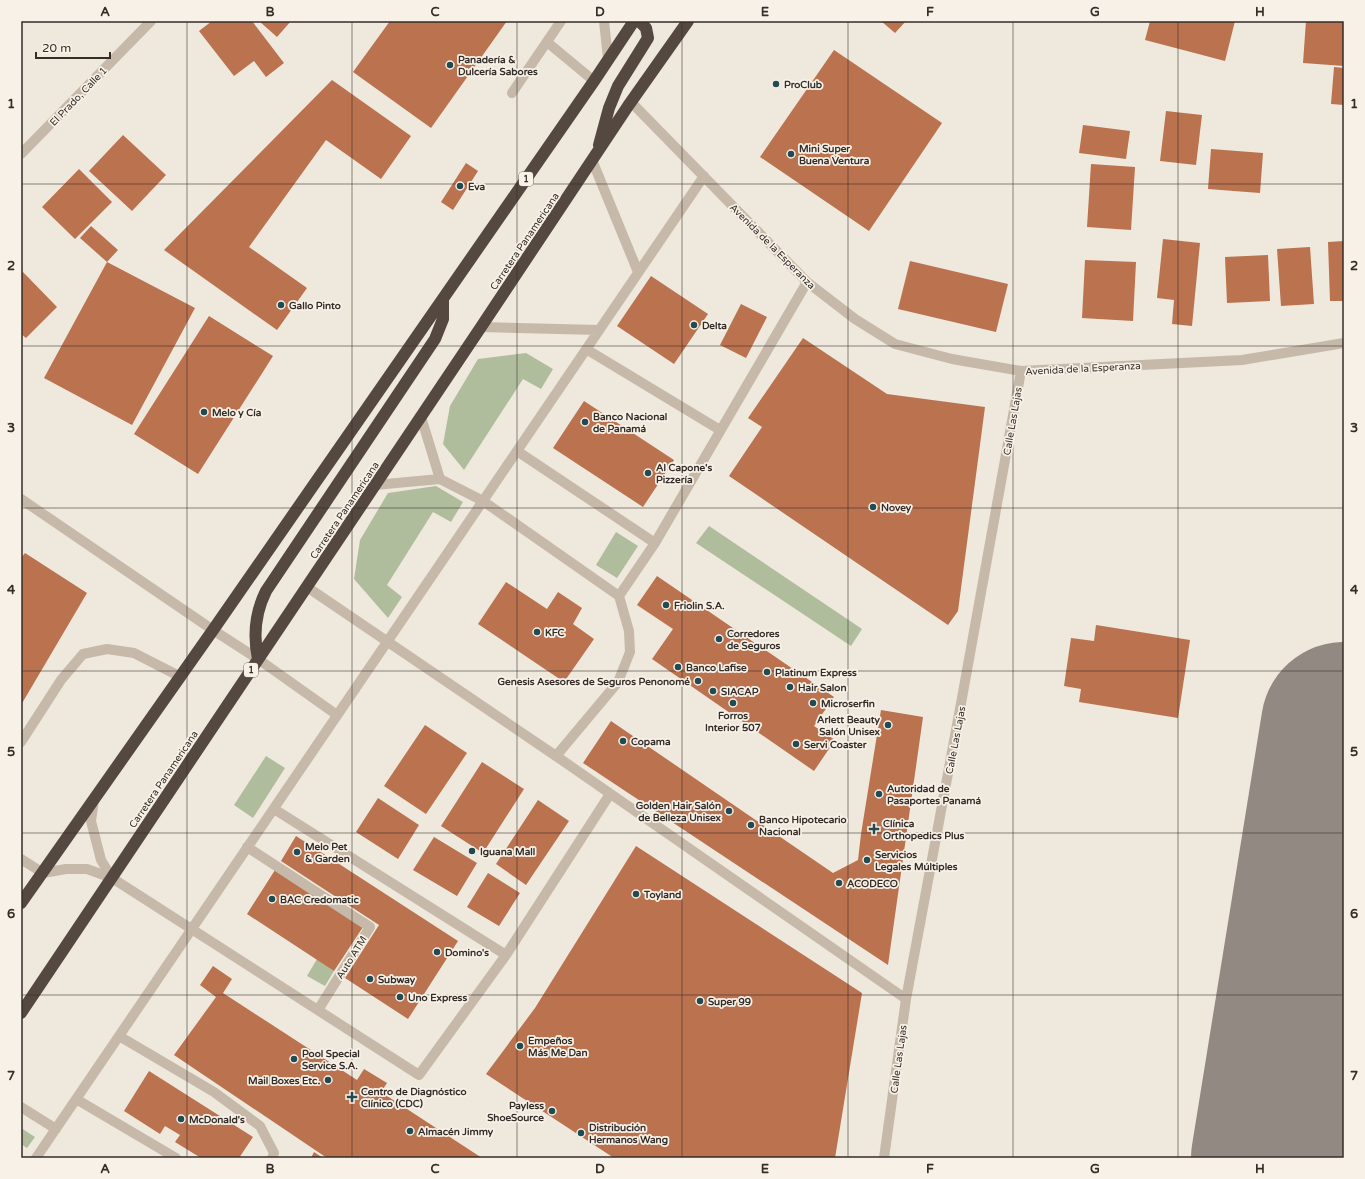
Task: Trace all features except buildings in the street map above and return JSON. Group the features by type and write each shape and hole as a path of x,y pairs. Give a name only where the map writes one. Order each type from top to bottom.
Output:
{"highway":[{"name":"1","path":"21,903 181,677 634,21"},
{"path":"595,157 603,125 618,86 648,38 646,28 639,21"},
{"name":"Carretera Panamericana","path":"21,1013 631,102 688,21"},
{"name":"1","path":"258,659 255,626 258,611 266,591 435,339 443,319 443,299"}],"street":[{"name":"El Prado, Calle 1","path":"21,154 151,21"},
{"path":"512,92 561,21"},
{"path":"604,21 608,59"},
{"path":"547,42 594,81"},
{"name":"Avenida de la Esperanza","path":"631,102 807,282 855,319 894,344 952,358 1021,371 1242,360 1344,343"},
{"path":"595,157 638,272"},
{"path":"36,1158 704,176"},
{"path":"619,596 655,543 807,282"},
{"path":"481,328 599,330"},
{"path":"586,349 720,430"},
{"name":"Calle Las Lajas","path":"884,1158 906,999 1021,371"},
{"path":"421,417 440,479"},
{"path":"517,451 655,543"},
{"path":"375,485 440,479 483,501 619,596 629,631 630,652 618,682 556,756"},
{"path":"21,499 258,659 337,715"},
{"path":"307,587 556,756 906,999"},
{"path":"21,742 61,680 83,654 107,649 134,653 181,677"},
{"path":"21,859 43,872 66,869 88,869 112,878 419,1075 506,955 610,794"},
{"path":"94,799 91,821 101,860 112,878"},
{"path":"274,809 506,955"},
{"name":"Auto ATM","path":"247,847 370,927 318,1010"},
{"path":"119,1036 214,1092 260,1126 274,1153 272,1158"},
{"path":"76,1099 176,1158"},
{"path":"21,1107 56,1129"}],"green space":[{"path":"526,353 553,369 541,389 523,379 464,470 443,444 450,406 478,359"},
{"path":"436,486 463,502 451,522 433,512 387,585 402,597 388,618 354,579 360,540 388,493"},
{"path":"709,526 862,629 851,646 696,543"},
{"path":"616,532 638,546 617,578 596,565"},
{"path":"266,756 285,768 253,818 234,805"},
{"path":"317,959 334,971 325,986 307,976"},
{"path":"21,1128 35,1137 27,1148 21,1144"}],"runway":[{"path":"1274,1158 1344,725"}],"place":[{"name":"Panadería & Dulcería Sabores","path":"450,65"},
{"name":"ProClub","path":"776,84"},
{"name":"Mini Super Buena Ventura","path":"791,154"},
{"name":"Eva","path":"460,186"},
{"name":"Gallo Pinto","path":"281,305"},
{"name":"Delta","path":"694,325"},
{"name":"Melo y Cía","path":"204,412"},
{"name":"Banco Nacional de Panamá","path":"585,422"},
{"name":"Al Capone's Pizzería","path":"648,473"},
{"name":"Novey","path":"873,507"},
{"name":"Friolin S.A.","path":"666,605"},
{"name":"KFC","path":"537,632"},
{"name":"Corredores de Seguros","path":"719,639"},
{"name":"Banco Lafise","path":"678,667"},
{"name":"Platinum Express","path":"767,672"},
{"name":"Genesis Asesores de Seguros Penonomé","path":"698,681"},
{"name":"Hair Salon","path":"790,687"},
{"name":"SIACAP","path":"713,691"},
{"name":"Forros Interior 507","path":"733,703"},
{"name":"Microserfin","path":"813,703"},
{"name":"Arlett Beauty Salón Unisex","path":"888,725"},
{"name":"Copama","path":"623,741"},
{"name":"Servi Coaster","path":"796,744"},
{"name":"Autoridad de Pasaportes Panamá","path":"879,794"},
{"name":"Golden Hair Salón de Belleza Unisex","path":"729,811"},
{"name":"Banco Hipotecario Nacional","path":"751,825"},
{"name":"Clínica Orthopedics Plus","path":"874,829"},
{"name":"Iguana Mall","path":"472,851"},
{"name":"Melo Pet & Garden","path":"297,852"},
{"name":"Servicios Legales Múltiples","path":"867,860"},
{"name":"ACODECO","path":"839,883"},
{"name":"Toyland","path":"636,894"},
{"name":"BAC Credomatic","path":"272,899"},
{"name":"Domino's","path":"437,952"},
{"name":"Subway","path":"370,979"},
{"name":"Uno Express","path":"400,997"},
{"name":"Super 99","path":"700,1001"},
{"name":"Empeños Más Me Dan","path":"520,1046"},
{"name":"Pool Special Service S.A.","path":"294,1059"},
{"name":"Mail Boxes Etc.","path":"328,1080"},
{"name":"Centro de Diagnóstico Clínico (CDC)","path":"352,1097"},
{"name":"Payless ShoeSource","path":"552,1111"},
{"name":"McDonald's","path":"181,1119"},
{"name":"Almacén Jimmy","path":"410,1131"},
{"name":"Distribución Hermanos Wang","path":"581,1133"}]}
